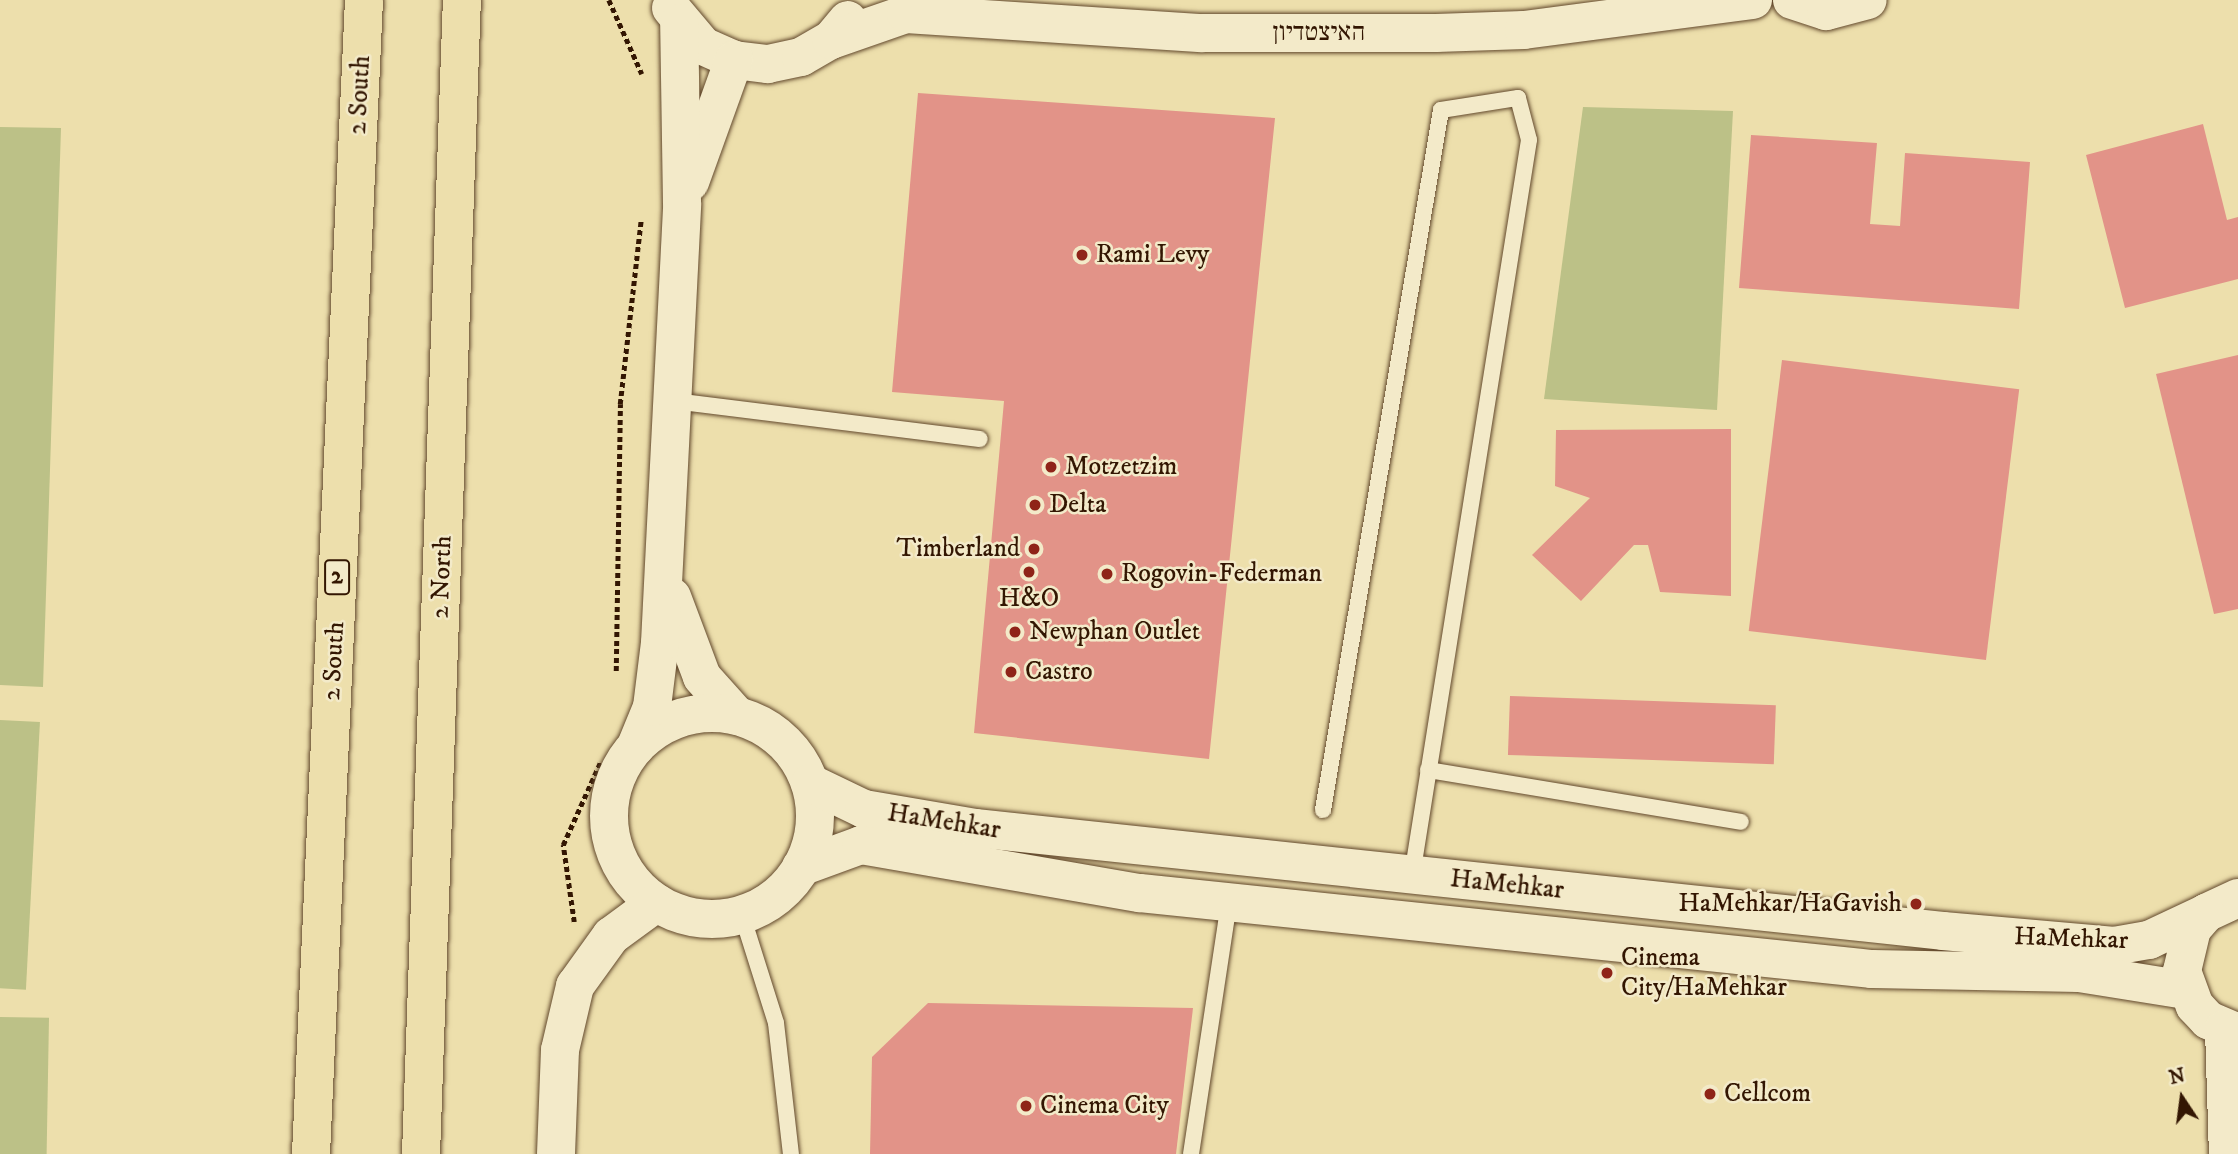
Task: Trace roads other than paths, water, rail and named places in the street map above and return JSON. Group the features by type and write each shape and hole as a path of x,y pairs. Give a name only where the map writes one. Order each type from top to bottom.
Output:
{"highway":[{"name":"2 South","path":"311,1154 364,0"},
{"name":"2 North","path":"421,1154 462,0"}],"street":[{"path":"831,40 859,0"},
{"path":"1085,0 1202,33"},
{"path":"1436,33 1548,0"},
{"path":"1436,33 1524,30 1753,0"},
{"path":"1791,0 1826,11 1868,0"},
{"path":"673,11 704,46 734,60 768,64 801,57 831,40 879,20 940,13 1202,33"},
{"path":"621,750 687,716 737,716 769,730 791,749 810,783 816,828 801,867 770,903 742,915 702,918 656,903 633,883 617,858 609,829 621,750 652,707 674,401 682,204 673,11"},
{"name":"האיצטדיון","path":"1202,33 1436,33"},
{"path":"682,204 734,60"},
{"path":"663,565 685,643 702,677 737,716"},
{"name":"HaMehkar","path":"810,783 864,809 975,828 2114,946 2149,940 2222,905"},
{"name":"HaMehkar","path":"801,867 861,845 1079,884 1229,902 1872,970 2079,973 2186,989"},
{"path":"556,1154 560,1050 575,986 584,969 611,936 656,903"},
{"path":"2222,905 2184,950 2186,989 2202,1013 2231,1031 2228,1154"}],"lane":[{"path":"1323,810 1441,110 1518,98 1529,140 1412,875"},
{"path":"674,401 980,439"},
{"path":"1428,770 1741,822"},
{"path":"1191,1154 1229,902"},
{"path":"742,915 776,1023 791,1154"}],"place":[{"name":"Rami Levy","path":"1082,255"},
{"name":"Motzetzim","path":"1051,467"},
{"name":"Delta","path":"1035,505"},
{"name":"Timberland","path":"1034,549"},
{"name":"H&O","path":"1029,572"},
{"name":"Rogovin-Federman","path":"1107,574"},
{"name":"Newphan Outlet","path":"1015,632"},
{"name":"Castro","path":"1011,672"},
{"name":"HaMehkar/HaGavish","path":"1916,904"},
{"name":"Cinema City/HaMehkar","path":"1607,973"},
{"name":"Cellcom","path":"1710,1094"},
{"name":"Cinema City","path":"1026,1106"}]}
